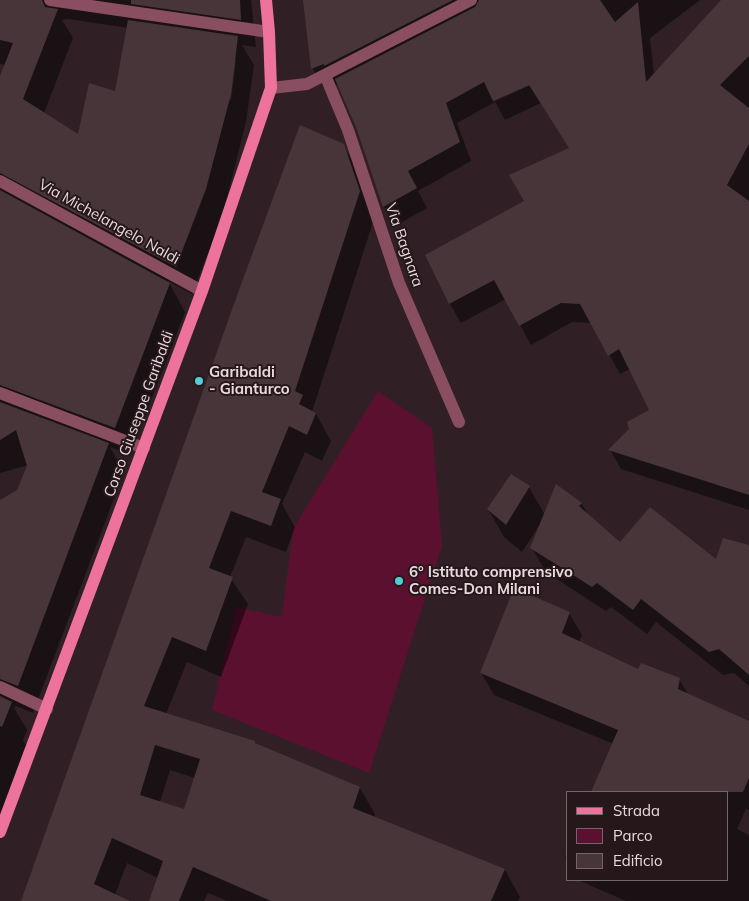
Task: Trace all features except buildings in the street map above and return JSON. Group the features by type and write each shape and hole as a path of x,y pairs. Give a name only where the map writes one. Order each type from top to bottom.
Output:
{"main road":[{"name":"Corso Giuseppe Garibaldi","path":"0,832 202,291 271,88 266,0"}],"street":[{"path":"50,0 269,32"},
{"path":"271,88 307,84 471,0"},
{"name":"Via Bagnara","path":"325,75 348,130 399,283 459,422"},
{"name":"Via Michelangelo Naldi","path":"0,181 202,291"},
{"path":"0,393 144,448"},
{"path":"0,687 47,709"}],"green space":[{"path":"378,391 432,428 442,546 369,773 212,710 236,607 282,617 293,529"}],"place":[{"name":"Garibaldi - Gianturco","path":"199,381"},
{"name":"6° Istituto comprensivo Comes-Don Milani","path":"399,581"}]}
